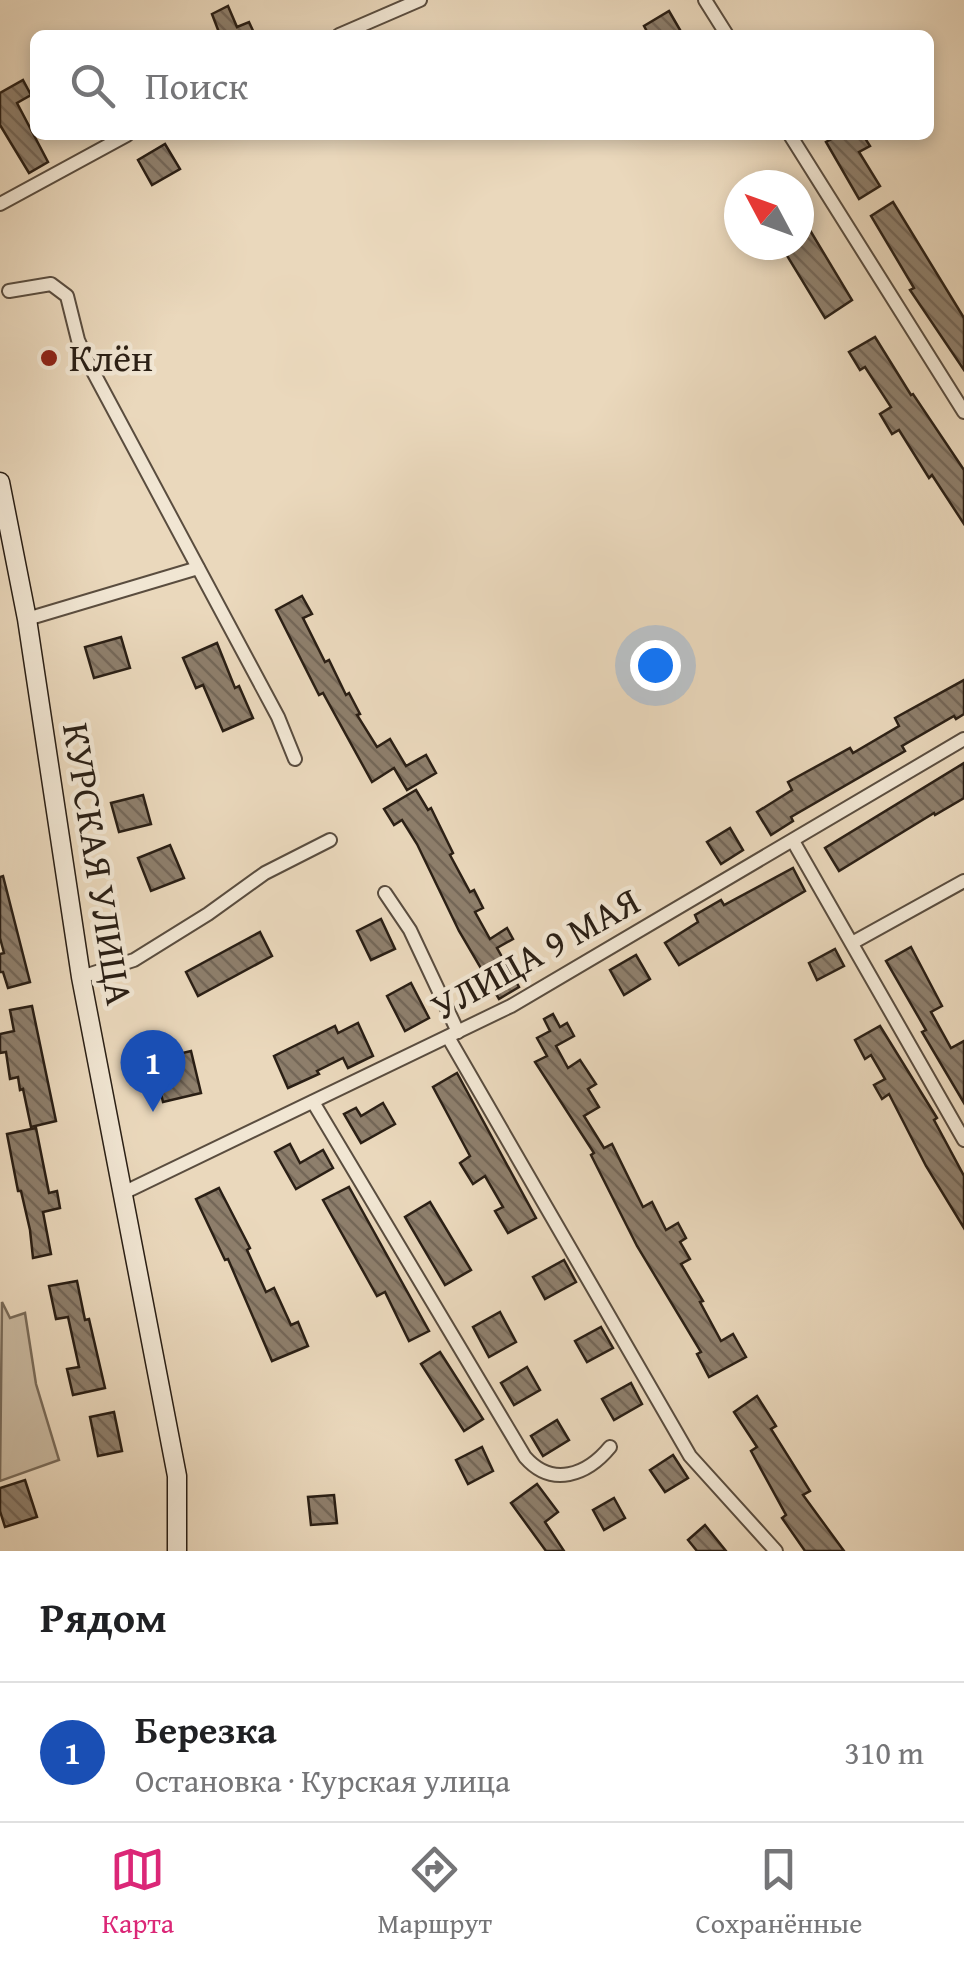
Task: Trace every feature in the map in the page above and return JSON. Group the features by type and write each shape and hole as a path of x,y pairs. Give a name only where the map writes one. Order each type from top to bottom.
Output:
{"street":[{"path":"351,30 420,0"},
{"path":"705,0 724,30"},
{"path":"0,204 118,140"},
{"path":"793,140 964,412"},
{"path":"9,291 51,284 67,296 78,340 89,364 278,717 294,759"},
{"name":"КУРСКАЯ УЛИЦА","path":"0,482 27,619 81,977 177,1476 177,1551"},
{"path":"27,619 198,568"},
{"name":"УЛИЦА 9 МАЯ","path":"121,1194 511,1006 964,739"},
{"path":"81,977 134,960 208,914 265,872 330,840"},
{"path":"794,842 964,1140"},
{"path":"852,943 964,881"},
{"path":"386,893 410,930 453,1034 690,1456 776,1551"},
{"path":"313,1102 524,1457 542,1472 570,1474 592,1467 610,1447"}],"shaded area":[{"path":"2,1302 10,1318 25,1313 36,1384 59,1460 0,1481"}],"building":[{"path":"228,6 237,27 249,22 253,30 218,30 212,14"},
{"path":"669,11 680,30 646,30 644,26"},
{"path":"23,80 30,93 17,103 30,128 30,140 36,140 48,162 29,173 0,125 0,93"},
{"path":"866,140 870,146 859,152 880,186 859,199 826,142"},
{"path":"165,144 180,169 152,185 138,160"},
{"path":"893,202 964,318 964,370 910,290 914,288 871,216"},
{"path":"814,237 852,300 825,318 790,260 814,260"},
{"path":"875,337 964,470 964,524 899,430 892,434 880,414 891,407 865,367 860,370 849,352"},
{"path":"302,596 312,614 303,618 377,747 390,739 406,766 426,755 436,773 407,790 394,768 372,782 323,693 319,695 276,610"},
{"path":"121,637 130,668 94,678 85,647"},
{"path":"217,643 235,688 239,686 253,718 223,731 203,685 196,688 183,658"},
{"path":"964,680 964,714 902,746 905,751 791,817 793,821 771,835 757,812 792,790 788,782 850,748 853,753 899,726 895,718"},
{"path":"964,763 964,798 839,871 825,848"},
{"path":"416,790 428,810 431,808 453,853 450,855 483,908 475,912 490,939 507,928 513,939 497,948 519,987 499,999 459,931 417,844 402,820 394,825 384,809"},
{"path":"143,795 151,824 119,832 111,803"},
{"path":"730,828 743,850 721,864 707,842"},
{"path":"170,845 184,878 151,891 138,858"},
{"path":"793,868 805,891 679,965 665,943 698,922 695,915 721,900 724,905"},
{"path":"3,876 30,982 8,988 0,972 0,954 4,953 0,938"},
{"path":"381,919 395,949 371,960 357,931"},
{"path":"260,932 272,956 198,996 186,972"},
{"path":"911,947 942,1006 931,1012 951,1048 964,1041 964,1103 886,961"},
{"path":"835,949 844,966 817,980 809,963"},
{"path":"636,955 650,979 624,995 610,970"},
{"path":"411,983 429,1018 405,1031 387,996"},
{"path":"32,1006 56,1121 31,1127 18,1077 10,1079 6,1052 0,1053 0,1034 14,1031 10,1010"},
{"path":"553,1014 560,1027 567,1023 574,1036 556,1046 568,1068 580,1060 596,1084 588,1089 599,1107 584,1116 604,1148 612,1144 643,1207 652,1202 666,1230 678,1223 686,1238 680,1242 690,1259 681,1264 703,1301 700,1302 721,1341 733,1334 746,1357 709,1377 697,1354 701,1352 637,1246 591,1155 594,1153 535,1062 547,1056 537,1038 550,1031 544,1019"},
{"path":"358,1023 373,1056 348,1068 343,1058 288,1088 274,1056 335,1026 338,1033"},
{"path":"880,1026 937,1118 934,1120 964,1176 964,1228 889,1094 882,1099 874,1085 885,1079 871,1055 865,1059 855,1040"},
{"path":"191,1051 201,1093 163,1102 153,1060"},
{"path":"457,1073 536,1218 508,1233 495,1211 503,1207 485,1176 473,1184 460,1163 470,1156 433,1087"},
{"path":"383,1103 395,1124 361,1143 344,1114 356,1108 361,1116"},
{"path":"36,1128 49,1193 57,1191 60,1208 43,1212 51,1254 33,1258 7,1134"},
{"path":"290,1144 300,1163 323,1150 333,1168 296,1189 275,1152"},
{"path":"349,1187 429,1331 409,1341 385,1292 377,1296 323,1200"},
{"path":"219,1188 250,1248 247,1250 266,1292 274,1288 291,1325 298,1322 308,1346 272,1361 228,1259 225,1260 196,1199"},
{"path":"430,1202 471,1270 445,1285 405,1217"},
{"path":"564,1260 576,1282 545,1299 533,1277"},
{"path":"77,1281 105,1388 73,1395 67,1369 79,1367 68,1317 56,1319 49,1286"},
{"path":"500,1312 516,1342 489,1357 473,1327"},
{"path":"601,1327 613,1348 587,1362 575,1341"},
{"path":"440,1352 483,1419 464,1431 421,1364"},
{"path":"527,1367 540,1390 514,1405 501,1383"},
{"path":"631,1383 642,1404 614,1420 602,1399"},
{"path":"757,1396 776,1426 771,1429 810,1491 803,1495 844,1551 805,1551 782,1518 786,1515 751,1451 757,1447 734,1412"},
{"path":"114,1412 122,1451 98,1456 90,1417"},
{"path":"557,1420 569,1440 543,1456 531,1436"},
{"path":"482,1447 493,1471 468,1484 456,1460"},
{"path":"673,1455 688,1478 665,1492 650,1470"},
{"path":"25,1480 37,1517 5,1527 0,1488"},
{"path":"537,1484 558,1512 545,1522 564,1551 546,1551 511,1503"},
{"path":"334,1495 337,1523 311,1525 308,1497"},
{"path":"614,1498 625,1518 604,1530 593,1510"},
{"path":"705,1525 726,1551 697,1551 688,1540"}],"place":[{"name":"Клён","path":"49,358"},
{"name":"Березка","path":"153,1112"}]}
